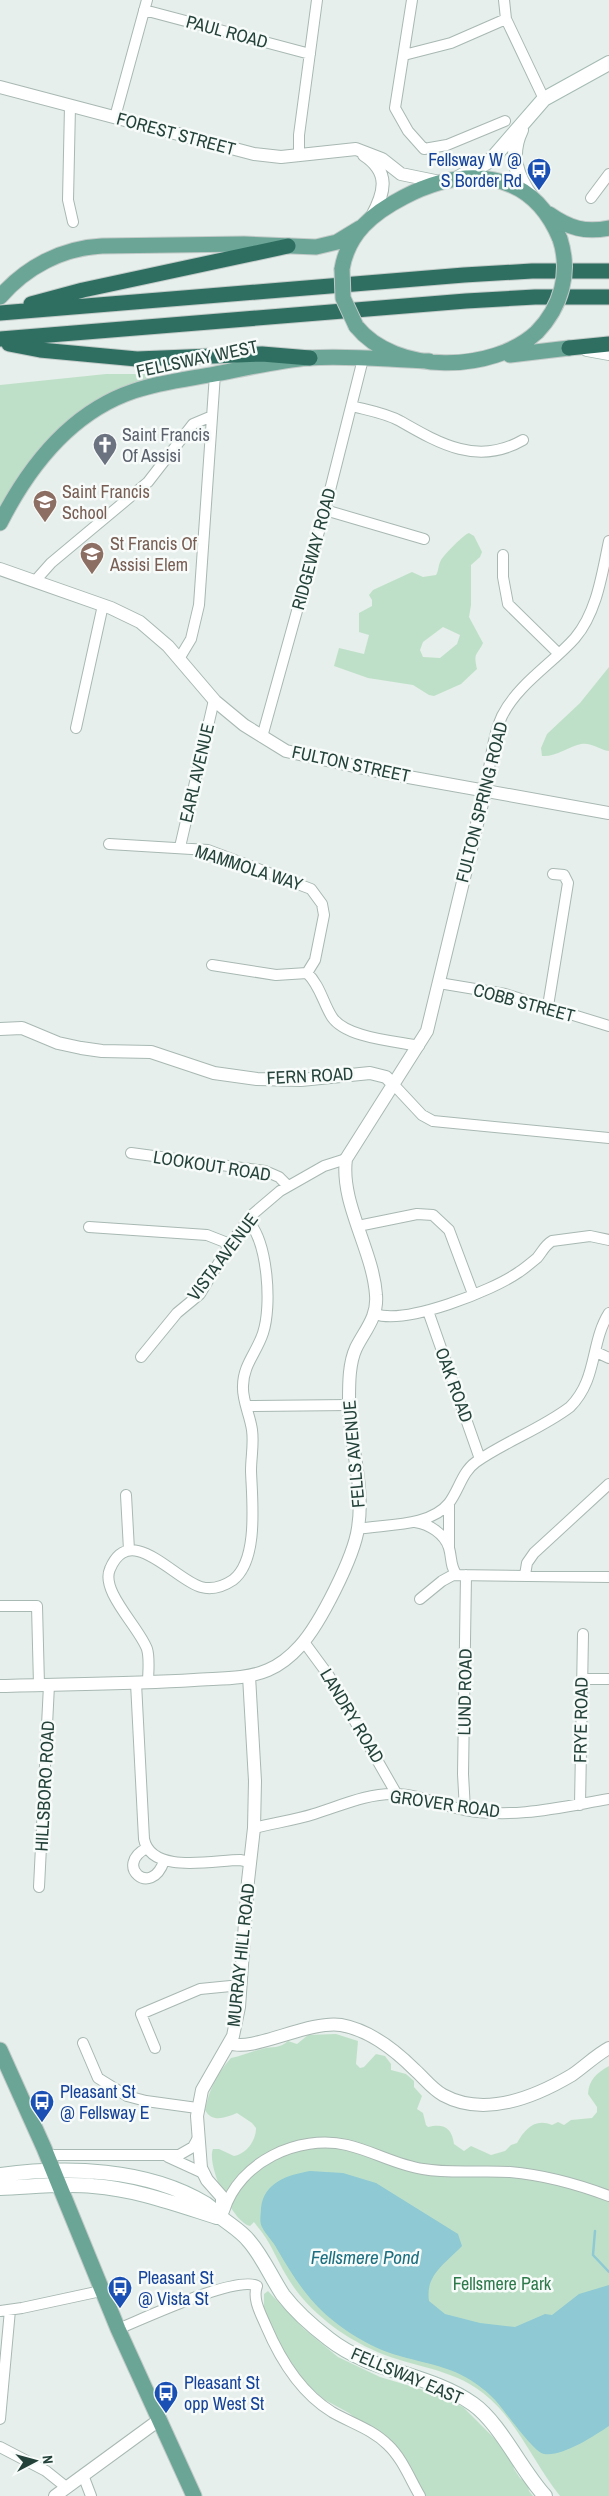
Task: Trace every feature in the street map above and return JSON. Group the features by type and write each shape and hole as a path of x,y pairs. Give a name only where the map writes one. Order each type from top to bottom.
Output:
{"highway":[{"path":"3,312 83,290 288,246"},
{"path":"3,312 472,274 609,270"},
{"path":"0,341 475,301 609,297"},
{"path":"0,341 40,350 137,360 262,354 310,358"},
{"path":"569,348 609,344"}],"main road":[{"path":"0,297 23,275 44,262 64,253 90,247 244,244 328,245 345,238 360,228 372,216 407,196 450,180 492,160 544,98 609,63"},
{"path":"481,359 512,350 537,332 553,311 561,292 564,262 560,239 520,180 515,162 516,140 525,120"},
{"path":"450,180 475,177 496,179 515,186 564,224 576,229 593,230 609,228"},
{"path":"360,228 347,249 342,269 343,298 356,326 372,342 394,354 429,361 481,359 569,348 609,353"},
{"name":"FELLSWAY WEST","path":"0,523 21,486 39,460 63,435 85,416 110,401 134,391 215,374 310,358 429,361"},
{"path":"0,2050 52,2169 101,2291 194,2496"},
{"name":"FELLSWAY EAST","path":"0,2175 52,2169 102,2172 158,2184 199,2200 247,2238 260,2253 283,2294 300,2314 342,2349 385,2369 446,2388 474,2405 490,2421 545,2496"},
{"name":"FELLSWAY EAST","path":"0,2188 58,2184 95,2186 128,2191 222,2218"}],"street":[{"path":"299,155 299,135 317,0"},
{"path":"412,0 395,108 408,131 424,149 446,145 505,121"},
{"path":"504,0 506,19 544,98"},
{"path":"115,117 146,5"},
{"name":"PAUL ROAD","path":"146,5 310,54"},
{"path":"404,55 451,43 506,19"},
{"name":"FOREST STREET","path":"0,87 243,152 273,157 356,149 382,159 401,174 450,180"},
{"path":"70,106 68,200 73,222"},
{"path":"356,149 374,162 382,172 384,184 372,216"},
{"path":"591,198 609,174"},
{"name":"RIDGEWAY ROAD","path":"262,737 325,510 363,359"},
{"path":"179,659 191,639 199,605 215,374"},
{"path":"352,406 400,421 425,437 466,451 499,451 523,440"},
{"path":"35,581 51,563 148,482 193,424 212,416"},
{"path":"325,510 424,539"},
{"name":"FULTON SPRING ROAD","path":"394,1085 427,1031 502,716 514,699 574,638 590,614 609,541"},
{"path":"503,555 503,577 508,604 558,653"},
{"name":"FULTON STREET","path":"0,569 103,605 128,616 152,631 214,700 262,737 286,751 308,758 609,813"},
{"path":"76,728 103,605"},
{"name":"EARL AVENUE","path":"180,847 214,700"},
{"name":"MAMMOLA WAY","path":"109,844 208,850 311,888 319,898 324,915 315,960 307,973"},
{"path":"548,1006 568,883 564,876 553,874"},
{"path":"212,965 276,975 307,973 315,982 333,1019 342,1027 354,1033 419,1046"},
{"name":"COBB STREET","path":"439,983 497,992 609,1026"},
{"name":"FERN ROAD","path":"0,1029 22,1028 62,1044 81,1048 102,1051 151,1052 209,1072 257,1079 301,1080 370,1073 386,1077 422,1115 433,1121 609,1138"},
{"path":"346,1159 394,1085"},
{"name":"LOOKOUT ROAD","path":"132,1153 265,1171 279,1177 288,1186"},
{"name":"VISTA AVENUE","path":"141,1357 177,1313 200,1294 230,1244 248,1221 270,1199 288,1186 324,1166 346,1159"},
{"name":"FELLS AVENUE","path":"0,1686 142,1683 249,1676 277,1666 304,1642 345,1569 358,1529 358,1477 349,1405 349,1378 356,1349 375,1314 375,1286 345,1178 346,1159"},
{"path":"358,1226 417,1214 433,1215 448,1230 472,1294"},
{"path":"248,1221 258,1236 262,1256 267,1317 261,1339 244,1372 242,1384 253,1437 252,1522 247,1554 238,1575 223,1585 210,1588 200,1587 150,1554 129,1550 112,1565 108,1581 113,1594 136,1627 146,1648 142,1683 144,1839 147,1848 164,1861 250,1862"},
{"path":"89,1227 207,1235 230,1244"},
{"path":"375,1314 394,1317 428,1311 472,1294 517,1273 538,1257 552,1241 590,1236 609,1240"},
{"name":"OAK ROAD","path":"428,1311 480,1459"},
{"path":"449,1549 449,1503 463,1477 480,1459 570,1407 585,1387 603,1325 609,1314"},
{"path":"596,1352 609,1358"},
{"path":"246,1406 349,1405"},
{"path":"525,1575 527,1563 534,1553 609,1484"},
{"path":"126,1495 129,1550"},
{"path":"358,1529 415,1522 426,1518 449,1503"},
{"name":"LUND ROAD","path":"415,1522 436,1531 449,1549 452,1567 462,1575 463,1774 465,1810"},
{"path":"420,1599 442,1581 462,1575 609,1577"},
{"name":"HILLSBORO ROAD","path":"0,1606 37,1606 44,1685 39,1887"},
{"name":"FRYE ROAD","path":"580,1806 583,1634"},
{"name":"LANDRY ROAD","path":"304,1642 329,1676 396,1794"},
{"name":"MURRAY HILL ROAD","path":"203,2173 198,2138 197,2108 206,2082 230,2043 237,2023 241,1985 254,1828 255,1781 249,1676"},
{"path":"582,1679 609,1679"},
{"name":"GROVER ROAD","path":"254,1828 311,1815 379,1795 396,1794 427,1799 465,1810 524,1813 580,1806 609,1800"},
{"path":"147,1848 141,1851 134,1859 133,1868 137,1875 144,1879 152,1878 158,1873 164,1861"},
{"path":"155,2048 141,2014 200,1989 241,1985"},
{"path":"230,2043 240,2046 315,2025 348,2026 396,2052 442,2094 468,2103 490,2104 508,2103 531,2096 572,2074 609,2048"},
{"path":"83,2043 98,2078 127,2096 146,2101 197,2108"},
{"path":"46,2155 179,2155 193,2147 198,2138"},
{"path":"222,2218 232,2192 258,2165 286,2150 317,2144 345,2145 396,2163 423,2169 510,2172 537,2176 576,2184 609,2196"},
{"path":"162,2155 203,2173 222,2197 222,2218"},
{"path":"118,2329 201,2295 244,2284 257,2286 272,2275"},
{"path":"257,2286 257,2302 262,2318 296,2380 324,2406 367,2429 390,2446 399,2458 420,2496"},
{"path":"0,2419 5,2310 101,2291"},
{"path":"55,2496 159,2420"},
{"path":"0,2447 46,2471 66,2487"},
{"path":"83,2475 90,2496"}],"green space":[{"path":"106,374 180,374 107,396 0,510 0,385"},
{"path":"469,533 474,536 482,552 480,557 471,565 471,605 469,617 483,643 476,654 477,669 461,684 434,696 413,685 368,678 334,666 339,648 364,654 369,635 359,632 359,613 372,606 372,600 369,595 373,590 412,572 423,577 436,575 443,557","holes":["443,627 460,635 457,644 440,658 423,657 420,650 423,642"]},
{"path":"609,667 609,751 592,745 581,744 552,755 542,756 541,748 547,734 580,703"},
{"name":"Fellsmere Park","path":"336,2034 358,2041 356,2064 360,2068 364,2067 376,2054 385,2056 391,2064 391,2070 406,2074 414,2081 414,2087 422,2096 417,2109 423,2113 428,2127 443,2126 446,2128 451,2134 454,2144 464,2151 471,2146 491,2155 505,2151 511,2145 517,2143 527,2129 536,2124 546,2123 552,2125 558,2122 564,2125 571,2120 592,2118 597,2112 597,2107 588,2094 590,2084 597,2074 609,2066 609,2496 560,2496 515,2428 495,2403 483,2393 470,2384 443,2372 399,2360 371,2349 346,2336 334,2327 312,2309 293,2287 266,2238 254,2222 250,2226 243,2222 229,2205 213,2167 213,2149 219,2149 234,2156 238,2155 250,2146 256,2133 256,2128 237,2113 215,2118 211,2117 205,2110 211,2089 218,2076 231,2058 279,2046 288,2041 297,2044 308,2035"},
{"path":"268,2291 304,2329 338,2357 380,2377 437,2394 463,2407 512,2459 514,2469 520,2478 528,2484 529,2491 533,2496 426,2496 404,2456 349,2413 325,2400 305,2383 285,2353 268,2339 262,2312 264,2310 264,2294"}],"water":[{"name":"Fellsmere Pond","path":"310,2171 343,2173 376,2183 458,2234 462,2246 443,2264 430,2284 429,2301 445,2314 480,2323 515,2327 545,2314 552,2315 579,2294 609,2285 609,2426 569,2449 544,2454 534,2447 493,2398 471,2380 456,2372 395,2355 371,2345 354,2336 327,2316 306,2293 261,2225 263,2199 272,2186 278,2181 293,2175"}],"waterway":[{"path":"595,2231 593,2255 609,2272"}],"place":[{"name":"Fellsway W @ S Border Rd","path":"539,191"},
{"name":"Saint Francis Of Assisi","path":"105,466"},
{"name":"Saint Francis School","path":"45,523"},
{"name":"St Francis Of Assisi Elem","path":"92,575"},
{"name":"Pleasant St @ Fellsway E","path":"42,2123"},
{"name":"Pleasant St @ Vista St","path":"120,2309"},
{"name":"Pleasant St opp West St","path":"166,2414"}]}
